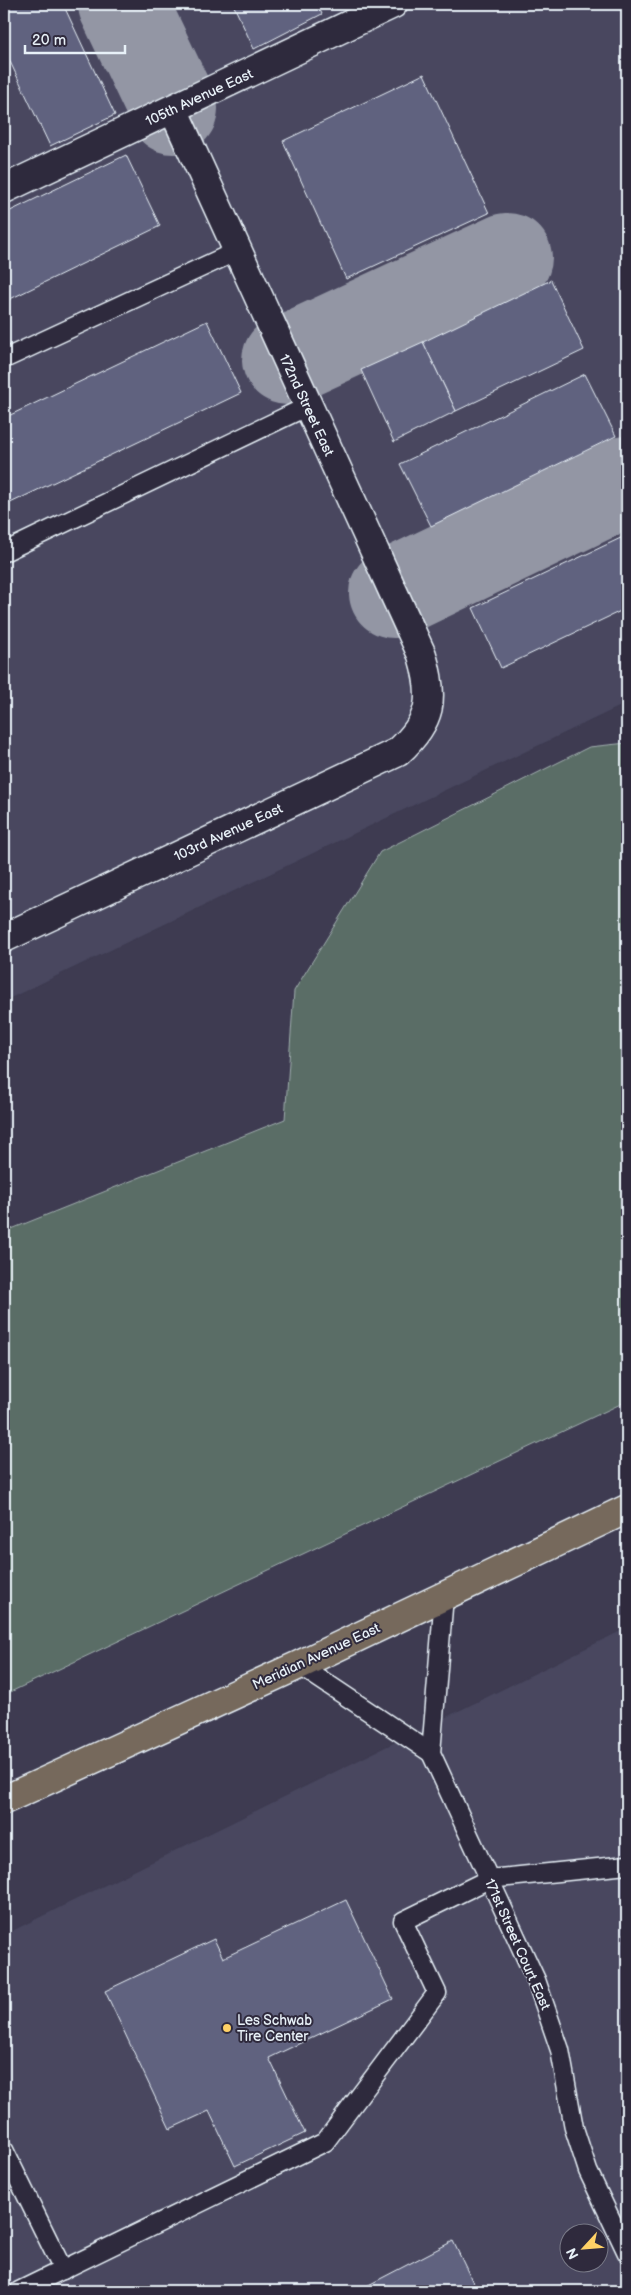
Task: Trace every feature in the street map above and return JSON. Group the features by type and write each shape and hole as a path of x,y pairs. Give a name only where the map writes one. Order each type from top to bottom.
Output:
{"main road":[{"name":"Meridian Avenue East","path":"4,1800 300,1665 627,1509"}],"street":[{"name":"105th Avenue East","path":"4,189 393,4"},
{"name":"172nd Street East","path":"173,109 422,655 429,678 428,703"},
{"name":"103rd Avenue East","path":"4,938 398,752 413,738 425,721 428,703"}],"lane":[{"path":"4,359 237,251"},
{"path":"4,552 308,406"},
{"name":"171st Street Court East","path":"444,1596 431,1753 536,1980 560,2050 574,2128 588,2171 627,2253"},
{"path":"300,1665 431,1753"},
{"path":"19,2291 325,2142 437,1993 403,1921 489,1878 627,1865"},
{"path":"4,2150 63,2270"}],"shaded area":[{"path":"4,4 627,4 627,7 622,10 627,8 627,703 4,1001"},
{"path":"627,1628 627,2291 4,2291 4,1935"}],"green space":[{"path":"627,743 627,1401 4,1695 4,1232 285,1119 294,991 380,852 589,747"}],"building":[{"path":"4,4 63,4 115,115 50,146 4,49"},
{"path":"233,4 317,4 322,14 254,49"},
{"path":"424,74 489,213 346,279 283,141"},
{"path":"126,155 160,226 4,302 4,214"},
{"path":"551,280 584,350 456,411 423,342"},
{"path":"207,321 241,393 4,506 4,418"},
{"path":"423,342 456,411 394,442 361,370"},
{"path":"585,374 616,436 431,526 400,464"},
{"path":"627,535 627,608 501,668 473,608"},
{"name":"Les Schwab Tire Center","path":"346,1900 393,1999 269,2058 305,2133 235,2166 209,2111 170,2129 105,1991 214,1939 223,1958"},
{"path":"623,1915 627,1915 627,1962"},
{"path":"453,2241 477,2291 357,2291"}],"taxiway":[{"path":"123,4 173,109"},
{"path":"287,360 507,258"},
{"path":"394,593 627,481"}],"place":[{"name":"Les Schwab Tire Center","path":"227,2028"}]}
